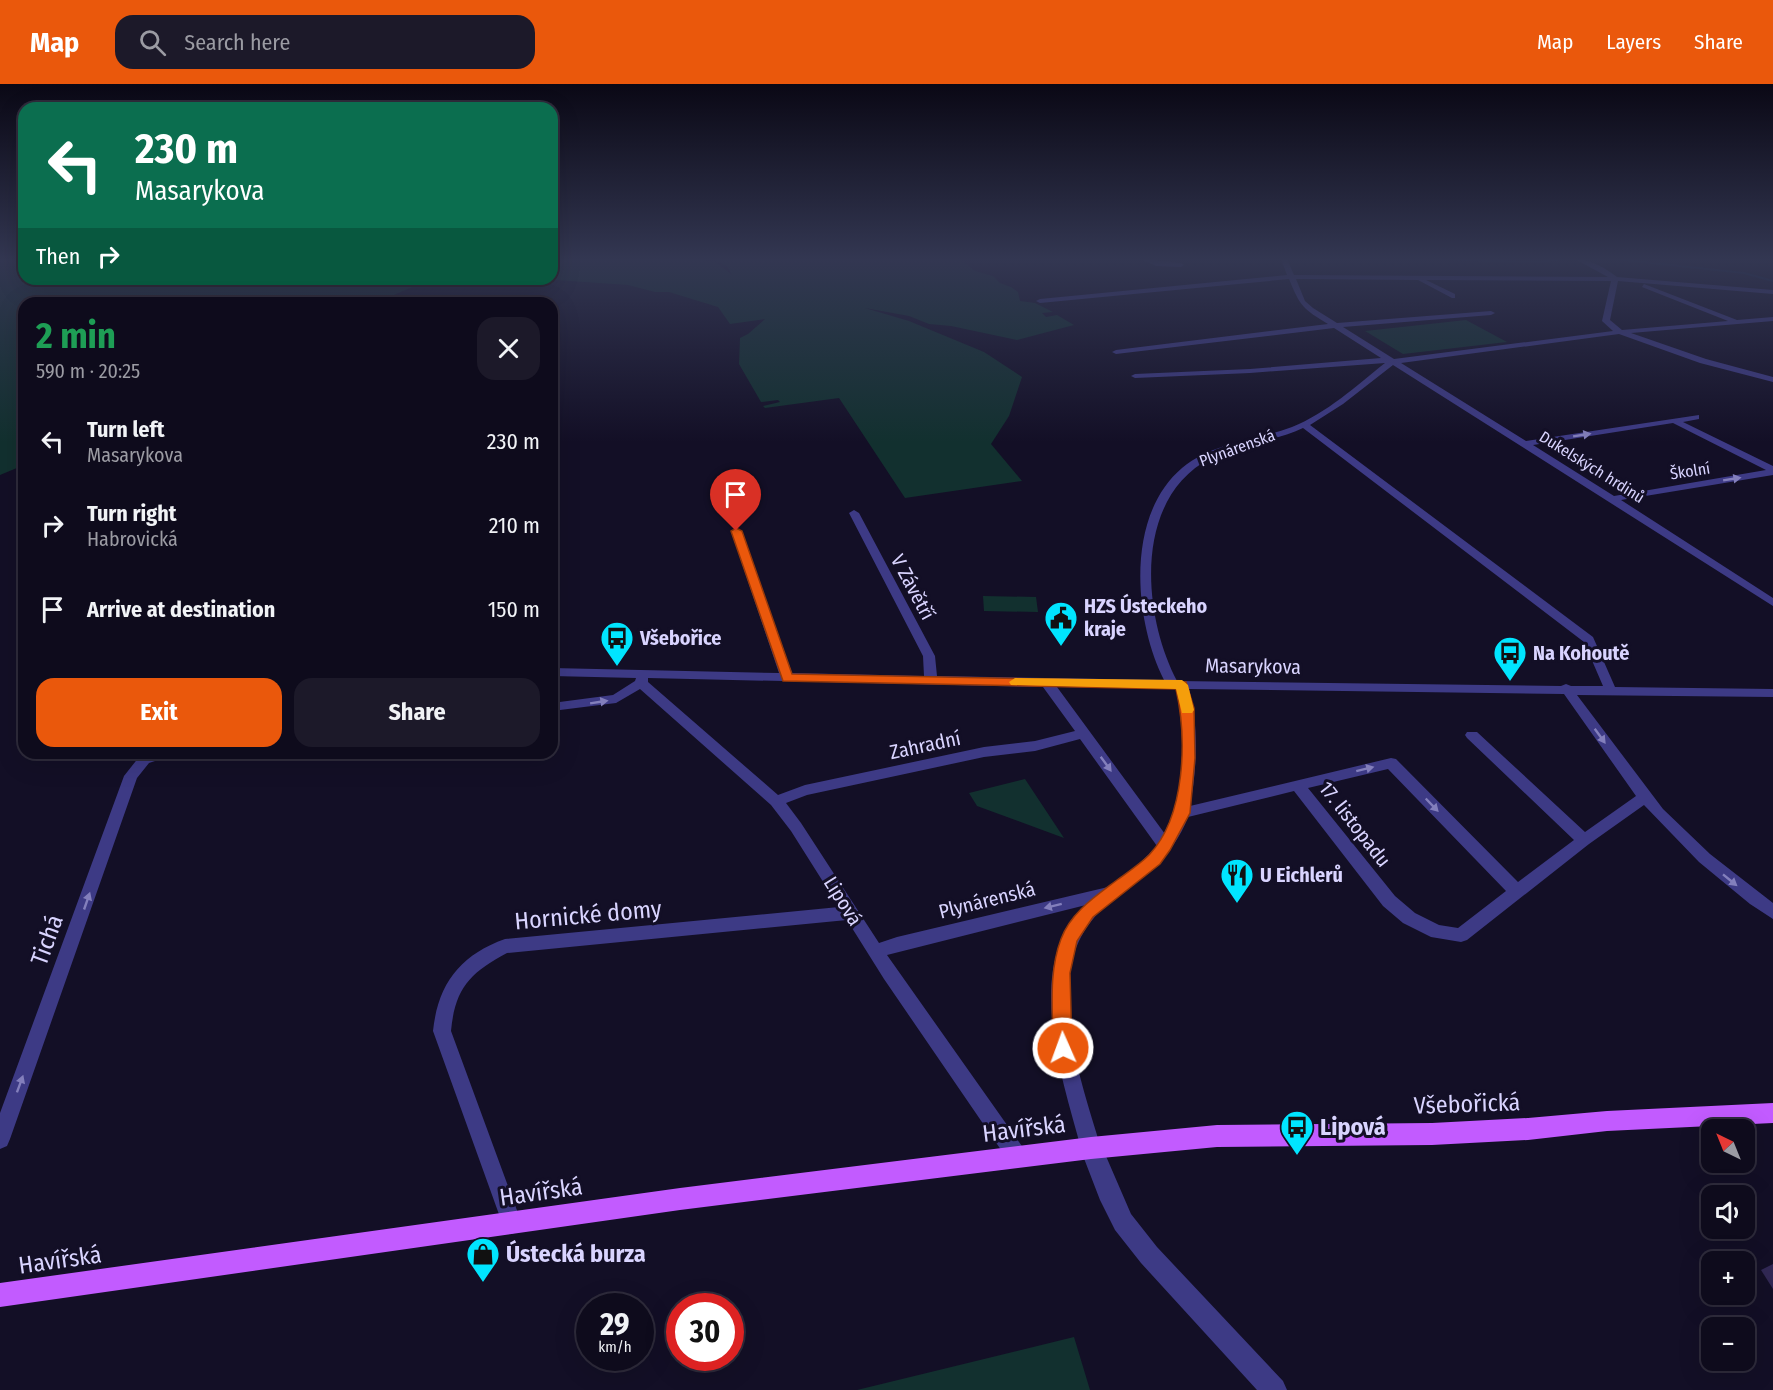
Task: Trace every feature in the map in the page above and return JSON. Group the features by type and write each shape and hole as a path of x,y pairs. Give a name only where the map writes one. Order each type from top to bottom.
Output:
{"main road":[{"name":"Všebořická","path":"1091,1148 1217,1136 1432,1134 1528,1129 1607,1121 1773,1113"},
{"name":"Havířská","path":"0,1295 680,1199 1091,1148"}],"street":[{"name":"Dukelských hrdinů","path":"1325,320 1612,499 1773,603"},
{"path":"1116,352 1333,326 1407,320"},
{"path":"1605,320 1620,332 1703,361 1773,380"},
{"path":"1732,320 1737,322"},
{"path":"1135,376 1250,371 1381,360 1392,362 1620,332 1762,320"},
{"name":"Plynárenská","path":"1091,1148 1063,1048 1062,973 1069,939 1087,913 1110,892 1154,860 1165,846 1182,813 1188,758 1187,708 1155,646 1146,592 1151,526 1161,501 1184,470 1207,455 1304,425 1330,409 1392,362"},
{"path":"1524,444 1696,417"},
{"path":"1675,421 1770,472 1773,480"},
{"path":"1304,425 1589,640 1610,690"},
{"name":"Školní","path":"1612,499 1770,472"},
{"name":"V Závětří","path":"854,513 929,656 931,681"},
{"path":"736,531 788,678"},
{"name":"Masarykova","path":"558,672 642,679 788,678 1177,685 1566,688 1773,693"},
{"path":"558,706 616,699 642,679"},
{"name":"Lipová","path":"642,679 776,801 796,827 875,952 1017,1156"},
{"path":"1047,683 1165,846"},
{"path":"1566,688 1645,797 1728,879 1773,912"},
{"name":"Zahradní","path":"776,801 805,790 984,752 1009,752 1033,748 1084,734"},
{"path":"1472,735 1584,840"},
{"name":"Tichá","path":"0,1139 131,776 147,759"},
{"name":"17. listopadu","path":"1517,892 1391,763 1298,786 1389,901 1409,918 1437,933 1461,935 1517,892 1584,840 1645,797"},
{"path":"1182,813 1298,786"},
{"name":"Plynárenská","path":"875,952 897,944 1110,892"},
{"name":"Hornické domy","path":"512,1224 442,1031 443,1009 452,986 476,960 505,946 850,913"},
{"path":"1091,1148 1108,1192 1123,1222 1149,1255 1274,1390"}],"green space":[{"path":"0,320 18,320 18,468 0,475"},
{"path":"727,320 758,320 730,324"},
{"path":"764,320 905,320 984,352 1022,377 1009,416 991,444 1022,481 905,498 839,398 765,408 763,406 780,402 778,400 761,402 739,364 740,338"},
{"path":"919,320 1065,320 1074,325 1017,340 951,326 929,324"},
{"path":"1466,320 1507,342 1403,354 1365,331"},
{"path":"983,596 1036,597 1038,612 984,611"},
{"path":"1025,779 1064,838 977,806 969,793"},
{"path":"1074,1337 1090,1390 857,1390"}],"slow traffic":[{"path":"1015,682 1182,685 1187,710"}],"place":[{"name":"HZS Ústeckeho kraje","path":"1061,647"},
{"name":"Všebořice","path":"617,667"},
{"name":"Na Kohoutě","path":"1510,682"},
{"name":"U Eichlerů","path":"1237,904"},
{"name":"Lipová","path":"1297,1156"},
{"name":"Ústecká burza","path":"483,1283"}],"route":[{"path":"736,531 788,678 1182,685 1187,708 1188,758 1182,813 1165,846 1154,860 1110,892 1087,913 1069,939 1062,973 1063,1048"}]}
